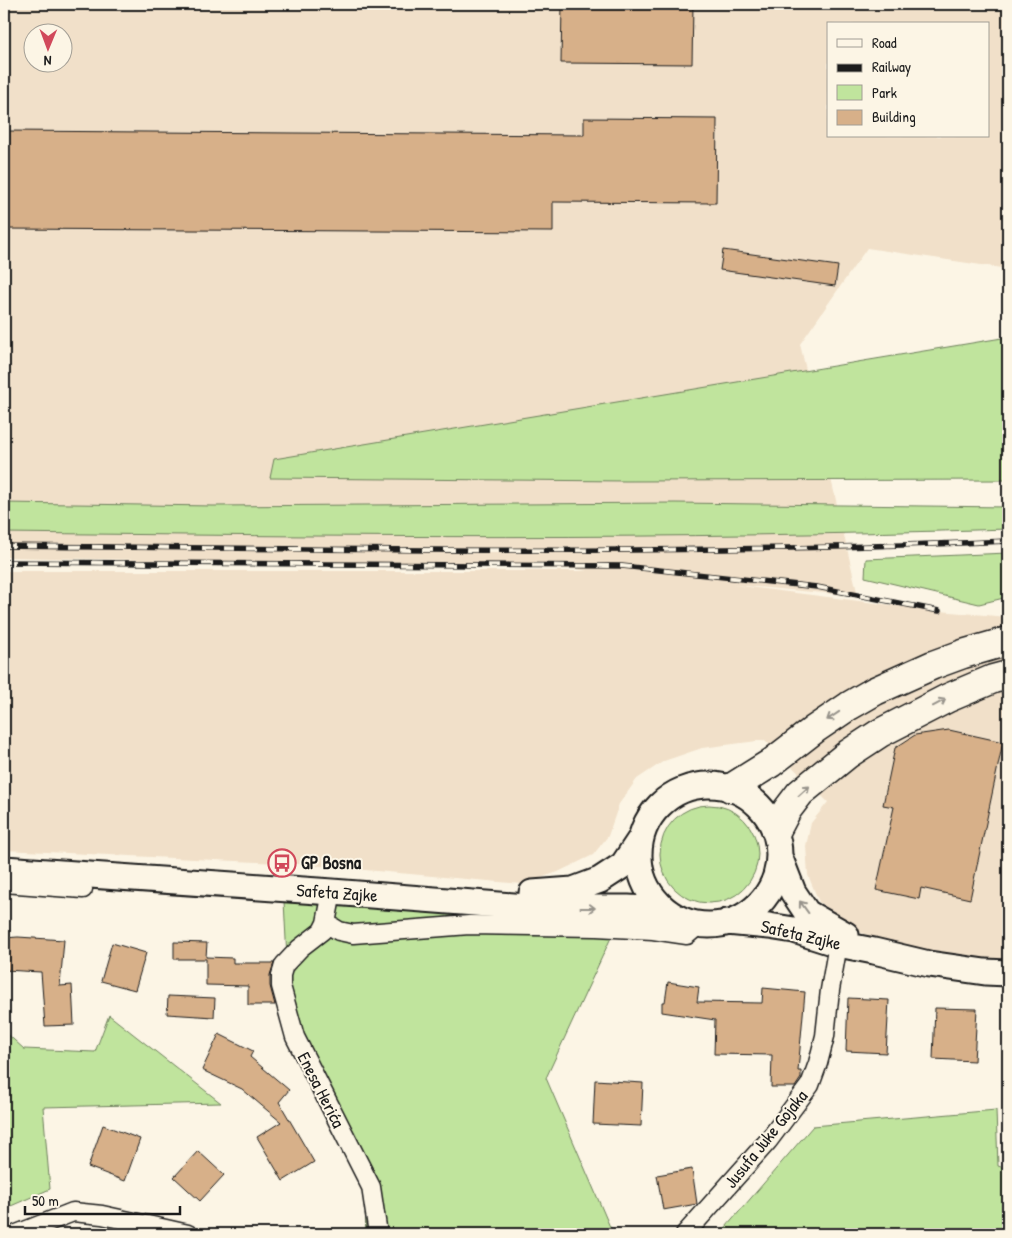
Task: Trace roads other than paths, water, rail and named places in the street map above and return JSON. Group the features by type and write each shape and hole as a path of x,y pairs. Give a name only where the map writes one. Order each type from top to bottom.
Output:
{"highway":[{"path":"732,788 771,763 815,729 875,691 933,665 1008,641"},
{"path":"778,843 787,810 800,794 848,754 880,733 948,698 992,679 1008,675"}],"main road":[{"name":"Safeta Zajke","path":"4,856 537,893 573,890 600,880 623,865 641,838 650,817 665,800 686,789 708,785 732,788 749,797 763,811 778,843 793,892 807,913 874,950"},
{"name":"Safeta Zajke","path":"641,838 639,852 643,880 650,893 670,913"},
{"name":"Safeta Zajke","path":"727,922 754,908 764,897 772,884 777,870 778,843"},
{"name":"Safeta Zajke","path":"4,869 539,908 645,908 670,913 700,924 727,922 769,926 794,930 838,944 874,950 944,967 1008,973"}],"street":[{"path":"4,883 83,889"},
{"path":"332,892 326,923 339,931 353,934 469,925 596,927 652,930 687,935 700,924"},
{"name":"Enesa Herića","path":"326,923 322,931 300,948 284,965 281,975 281,986 294,1037 371,1187 377,1234"},
{"name":"Jusufa Juke Gojaka","path":"685,1234 768,1141 810,1085 818,1064 825,1036 838,944"},
{"path":"17,1234 73,1212 102,1215 188,1234"}],"railway":[{"path":"4,546 381,550 632,550 883,546 1008,541"},
{"path":"4,562 622,566 817,587 939,611"}],"place":[{"name":"GP Bosna","path":"282,863"}]}
